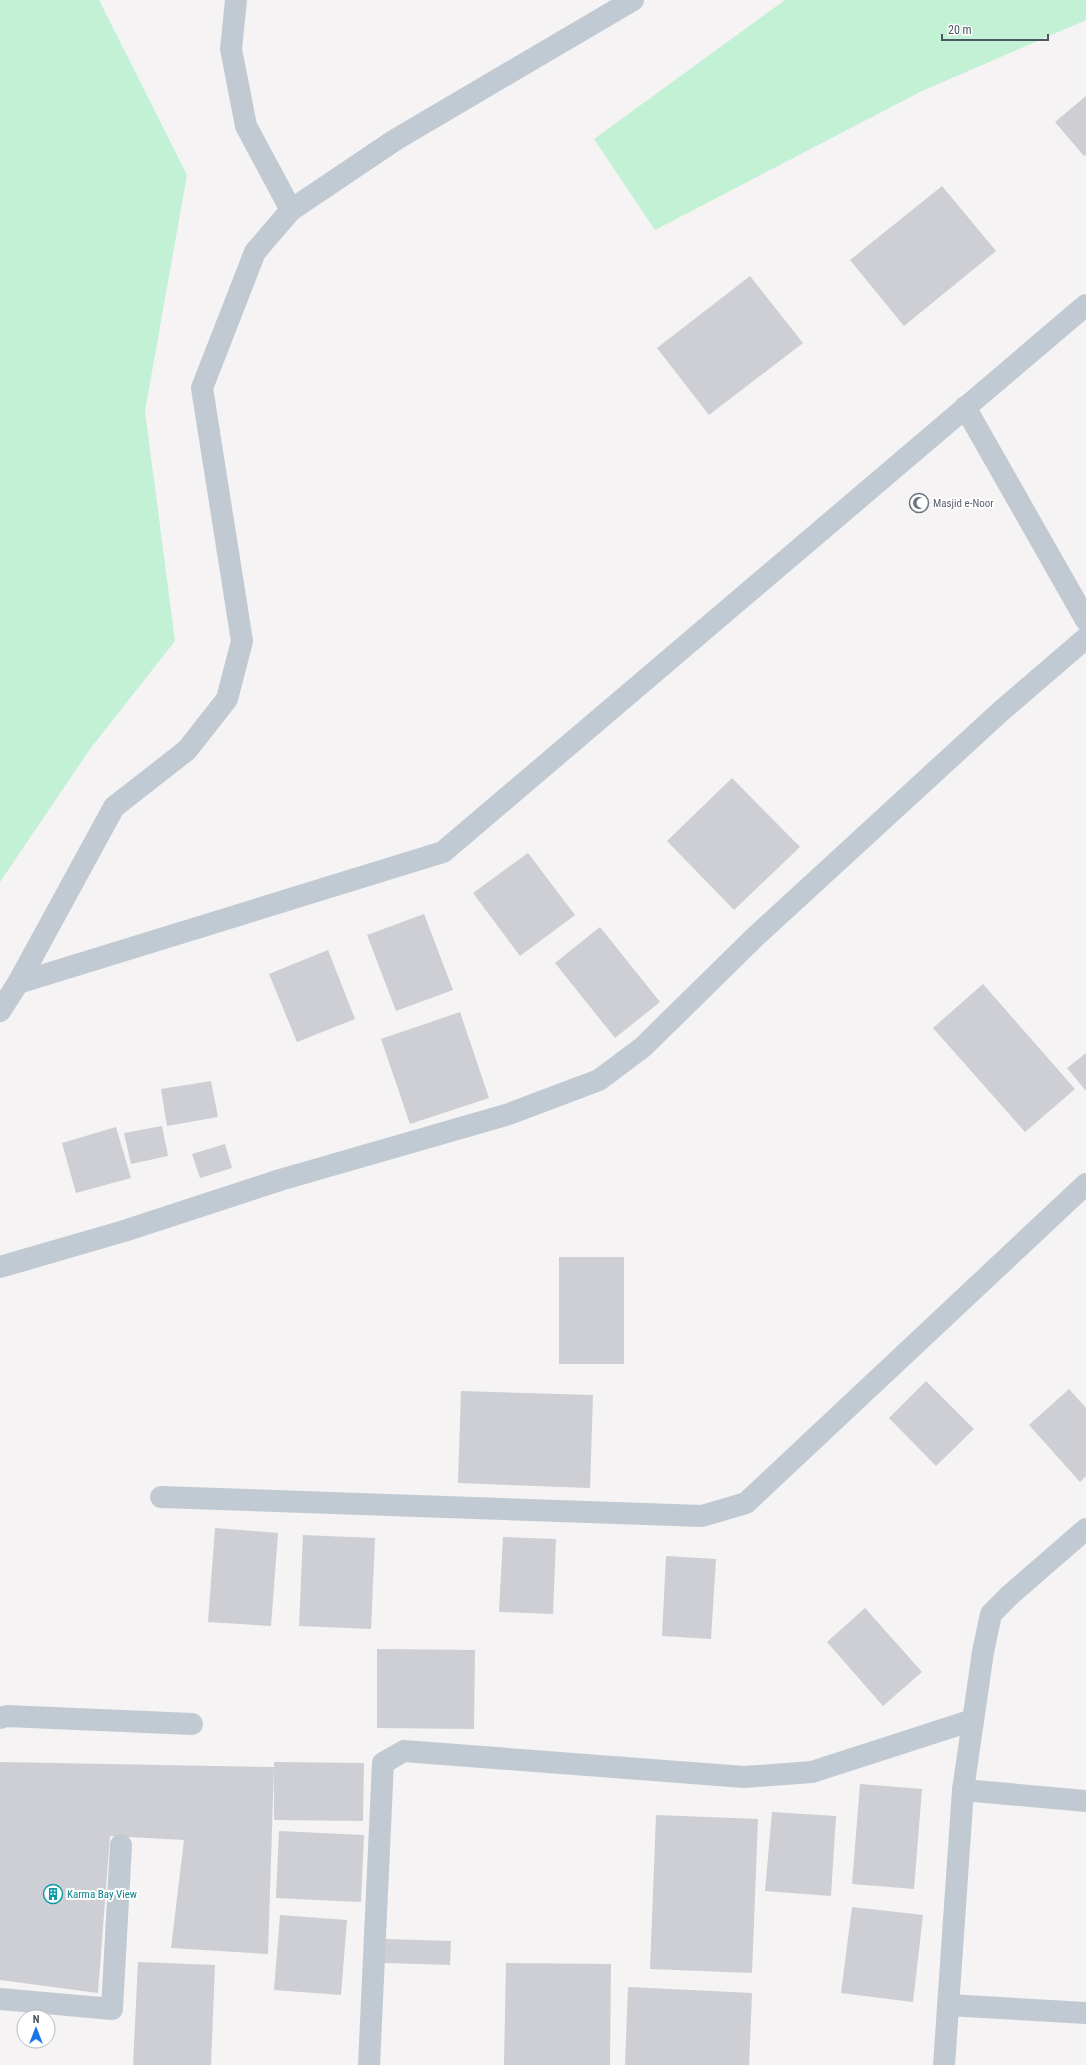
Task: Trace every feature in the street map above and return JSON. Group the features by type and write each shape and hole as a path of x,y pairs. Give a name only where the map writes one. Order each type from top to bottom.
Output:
{"street":[{"path":"236,0 231,49 246,126 291,210"},
{"path":"0,1011 18,983 114,808 187,750 227,700 242,640 202,388 255,252 291,210 395,140 633,0"},
{"path":"18,983 443,852 1086,305"},
{"path":"965,407 1086,620"},
{"path":"0,1267 124,1231 280,1180 509,1114 599,1080 643,1047 766,926 1000,712 1086,638"},
{"path":"161,1498 702,1516 746,1503 1086,1184"},
{"path":"944,2065 963,1790 983,1652 991,1614 1086,1529"},
{"path":"0,1718 14,1716 192,1724"},
{"path":"369,2065 383,1763 404,1751 744,1777 812,1772 973,1720"},
{"path":"963,1790 1086,1801"},
{"path":"0,1999 112,2009 121,1845"},
{"path":"948,2005 1086,2013"}],"green space":[{"path":"0,0 99,0 187,175 145,411 175,641 90,749 0,882"},
{"path":"785,0 1086,0 1086,20 922,91 655,230 594,139"}],"building":[{"path":"1086,96 1086,155 1084,156 1055,122"},
{"path":"942,186 996,251 904,326 850,260"},
{"path":"750,276 803,343 709,415 657,348"},
{"path":"732,778 800,847 734,910 667,841"},
{"path":"528,853 575,915 520,956 473,893"},
{"path":"424,914 453,990 396,1011 367,935"},
{"path":"600,927 660,1002 615,1038 555,963"},
{"path":"328,950 355,1019 297,1042 269,974"},
{"path":"983,984 1075,1089 1025,1132 933,1028"},
{"path":"460,1012 489,1098 410,1124 381,1039"},
{"path":"1086,1053 1086,1091 1067,1068"},
{"path":"211,1081 218,1117 167,1126 161,1089"},
{"path":"162,1126 168,1156 131,1164 124,1133"},
{"path":"116,1127 131,1178 76,1193 62,1143"},
{"path":"225,1144 232,1168 200,1178 192,1154"},
{"path":"559,1257 624,1257 624,1364 559,1364"},
{"path":"926,1381 974,1429 936,1466 889,1418"},
{"path":"1069,1389 1086,1408 1086,1476 1080,1482 1029,1425"},
{"path":"461,1391 593,1395 590,1488 458,1483"},
{"path":"215,1528 278,1533 271,1626 208,1622"},
{"path":"303,1535 375,1538 371,1629 299,1626"},
{"path":"503,1537 556,1539 553,1614 499,1612"},
{"path":"666,1556 716,1559 711,1639 662,1636"},
{"path":"865,1608 922,1672 883,1706 827,1642"},
{"path":"377,1649 475,1650 474,1729 377,1728"},
{"name":"Karma Bay View","path":"0,1762 274,1767 268,1954 171,1948 184,1840 110,1836 98,1993 0,1980"},
{"path":"274,1762 364,1763 363,1821 274,1820"},
{"path":"860,1784 922,1789 914,1889 852,1884"},
{"path":"772,1812 836,1816 831,1896 765,1891"},
{"path":"656,1815 758,1819 752,1973 650,1969"},
{"path":"279,1831 364,1835 361,1902 276,1898"},
{"path":"852,1907 923,1915 913,2002 841,1993"},
{"path":"280,1915 347,1920 341,1995 274,1990"},
{"path":"385,1939 451,1941 450,1965 384,1963"},
{"path":"138,1962 215,1965 211,2065 133,2065"},
{"path":"506,1963 611,1964 610,2065 504,2065"},
{"path":"628,1987 752,1993 749,2065 625,2065"}],"place":[{"name":"Masjid e-Noor","path":"919,503"},
{"name":"Karma Bay View","path":"53,1894"}]}
